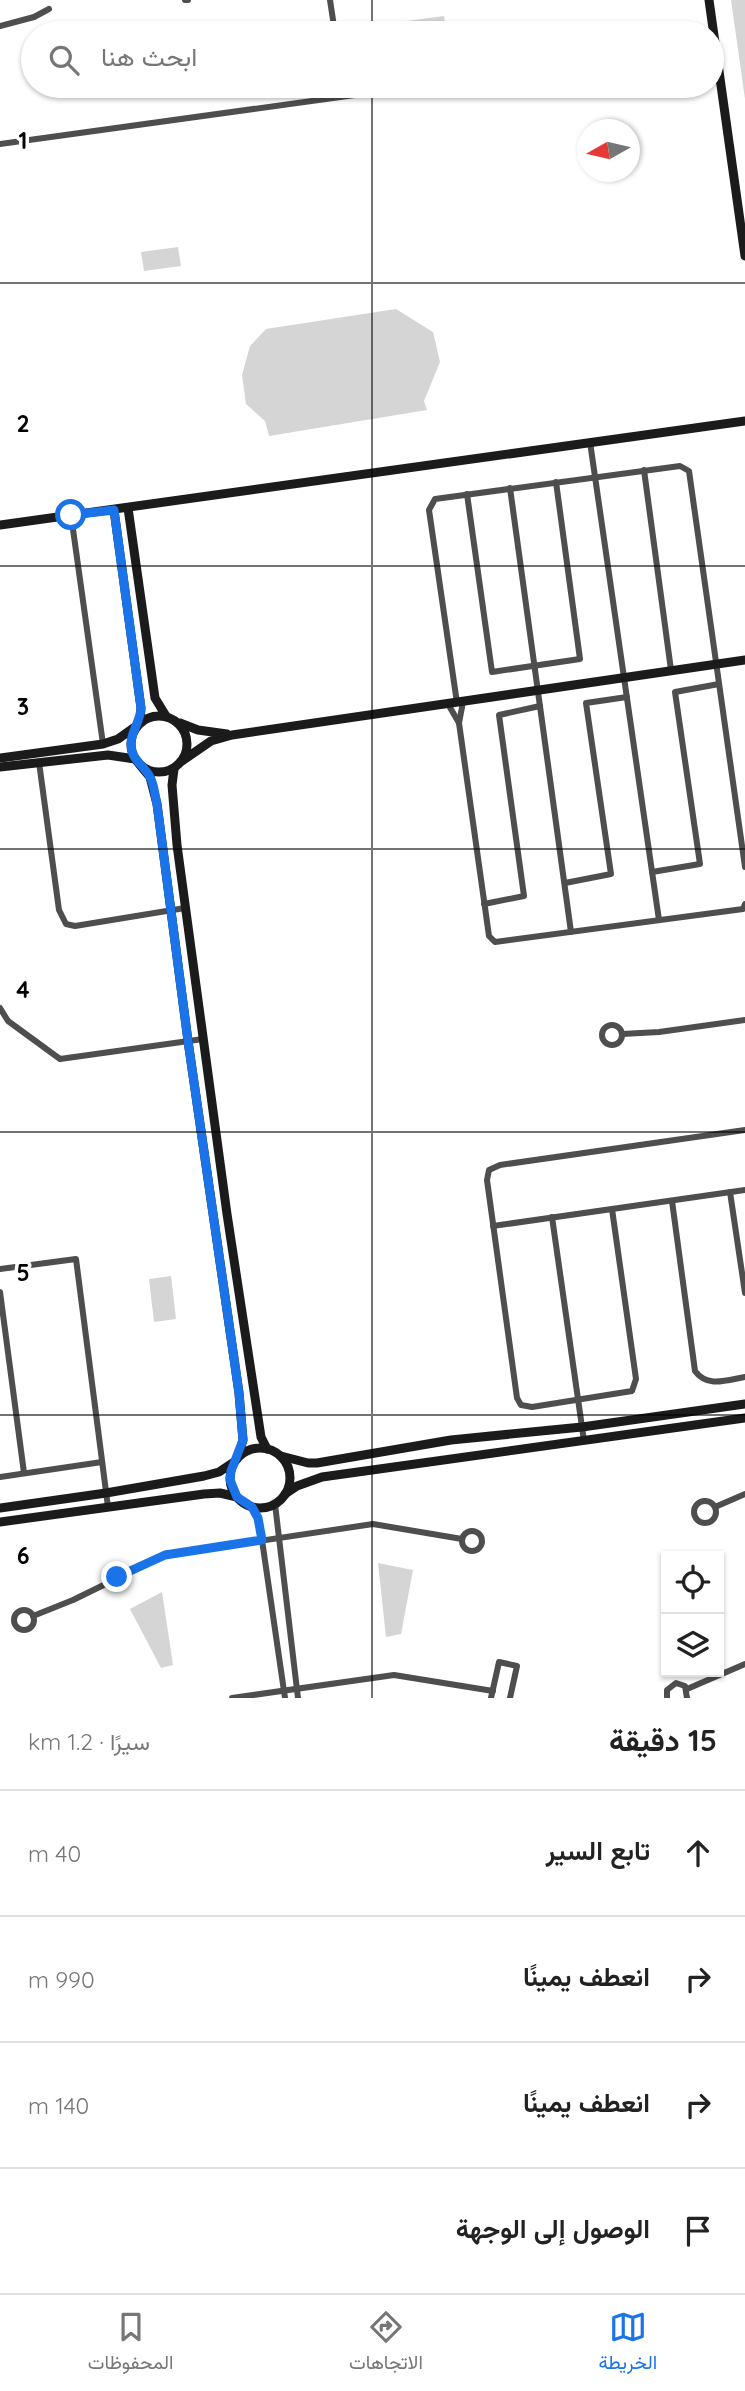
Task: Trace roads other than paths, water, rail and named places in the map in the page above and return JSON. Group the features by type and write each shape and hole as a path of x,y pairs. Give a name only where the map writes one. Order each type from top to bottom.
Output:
{"street":[{"path":"330,0 333,21"},
{"path":"709,0 711,21"},
{"path":"0,26 34,17 48,9"},
{"path":"0,144 330,98"},
{"path":"721,98 745,256"},
{"path":"0,526 745,421"},
{"path":"590,442 659,920"},
{"path":"745,867 689,471 680,466 435,499 429,510 489,936 495,942 743,909 745,904"},
{"path":"644,470 671,670"},
{"path":"467,494 492,672 580,659 556,482"},
{"path":"510,488 571,932"},
{"path":"128,508 155,698 166,716"},
{"path":"114,510 141,708 131,742 138,762 150,777 157,804 239,1393 243,1440 230,1480 237,1497"},
{"path":"71,515 103,744"},
{"path":"0,767 108,755 138,762 156,772 174,768 211,741 232,735 745,660"},
{"path":"652,872 700,864 675,692 719,684"},
{"path":"565,883 611,874 586,703 627,697"},
{"path":"456,703 458,723"},
{"path":"484,904 524,896 499,715 540,706"},
{"path":"0,758 103,744 118,738 152,716 166,716 198,730 232,735"},
{"path":"178,722 187,736 188,745 182,761"},
{"path":"38,762 59,910 66,924 75,926 185,908"},
{"path":"174,768 172,785 185,908 227,1214 261,1437 267,1449"},
{"path":"0,1008 8,1021 60,1059 203,1039"},
{"path":"622,1034 659,1032 745,1020"},
{"path":"612,1209 636,1379 632,1391 531,1407 521,1405 516,1398 487,1180 489,1170 500,1165 745,1130"},
{"path":"493,1226 745,1190"},
{"path":"730,1192 745,1293"},
{"path":"672,1201 695,1371 700,1379 711,1382 745,1377"},
{"path":"552,1217 584,1441"},
{"path":"0,1269 76,1259 108,1507"},
{"path":"0,1292 24,1473"},
{"path":"0,1508 204,1476 219,1472 252,1449 267,1449 281,1456 317,1463 451,1440 582,1427 745,1404"},
{"path":"252,1507 275,1504 297,1486 322,1477 745,1418"},
{"path":"281,1456 289,1475 285,1494"},
{"path":"0,1477 102,1462"},
{"path":"0,1522 204,1494 220,1493 237,1497 252,1507 258,1518 285,1698"},
{"path":"715,1507 745,1494"},
{"path":"275,1504 298,1698"},
{"path":"33,1616 73,1600 165,1555 373,1524 462,1539"},
{"path":"232,1698 394,1675 492,1695 499,1662 517,1666 510,1698"},
{"path":"687,1689 745,1664"},
{"path":"667,1698 667,1690 672,1684 679,1683 687,1689"},
{"path":"687,1689 687,1698"}]}
